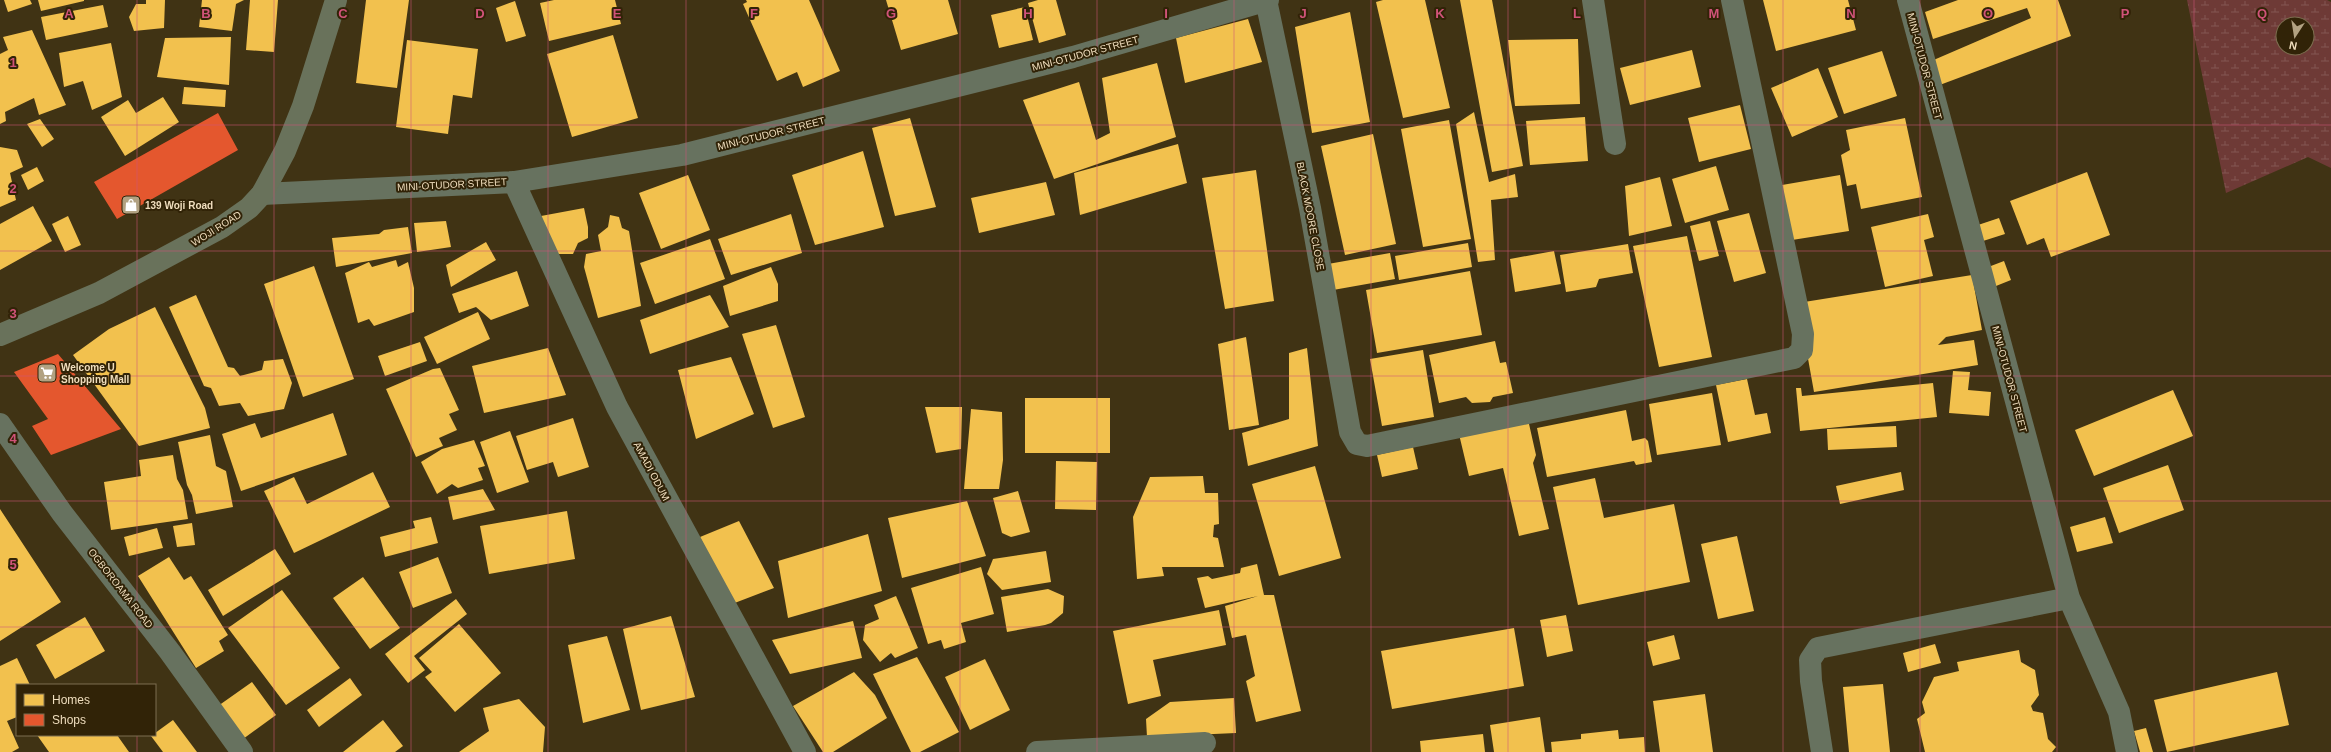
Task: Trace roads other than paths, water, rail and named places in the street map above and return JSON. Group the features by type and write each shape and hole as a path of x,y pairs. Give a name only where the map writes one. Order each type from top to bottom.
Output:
{"main road":[{"name":"WOJI ROAD","path":"0,335 99,294 222,227 249,208 262,194 285,151 303,106 336,0"}],"street":[{"name":"MINI-OTUDOR STREET","path":"262,194 514,182 682,155 1073,57 1267,0"},
{"name":"BLACK MOORE CLOSE","path":"1267,0 1310,208 1350,432 1357,444 1367,446 1794,358 1802,350 1804,334 1732,0"},
{"path":"1593,0 1615,144"},
{"name":"MINI-OTUDOR STREET","path":"1908,0 2069,598 2119,712 2127,752"},
{"name":"AMADI ODUM","path":"514,182 617,407 805,752"},
{"name":"OGBOROAMA ROAD","path":"0,424 62,513 170,652 242,752"},
{"path":"1822,752 1811,681 1810,660 1818,648 2069,598"},
{"path":"1037,752 1205,743"}],"place":[{"name":"139 Woji Road","path":"131,205"},
{"name":"Welcome U Shopping Mall","path":"47,373"}]}
